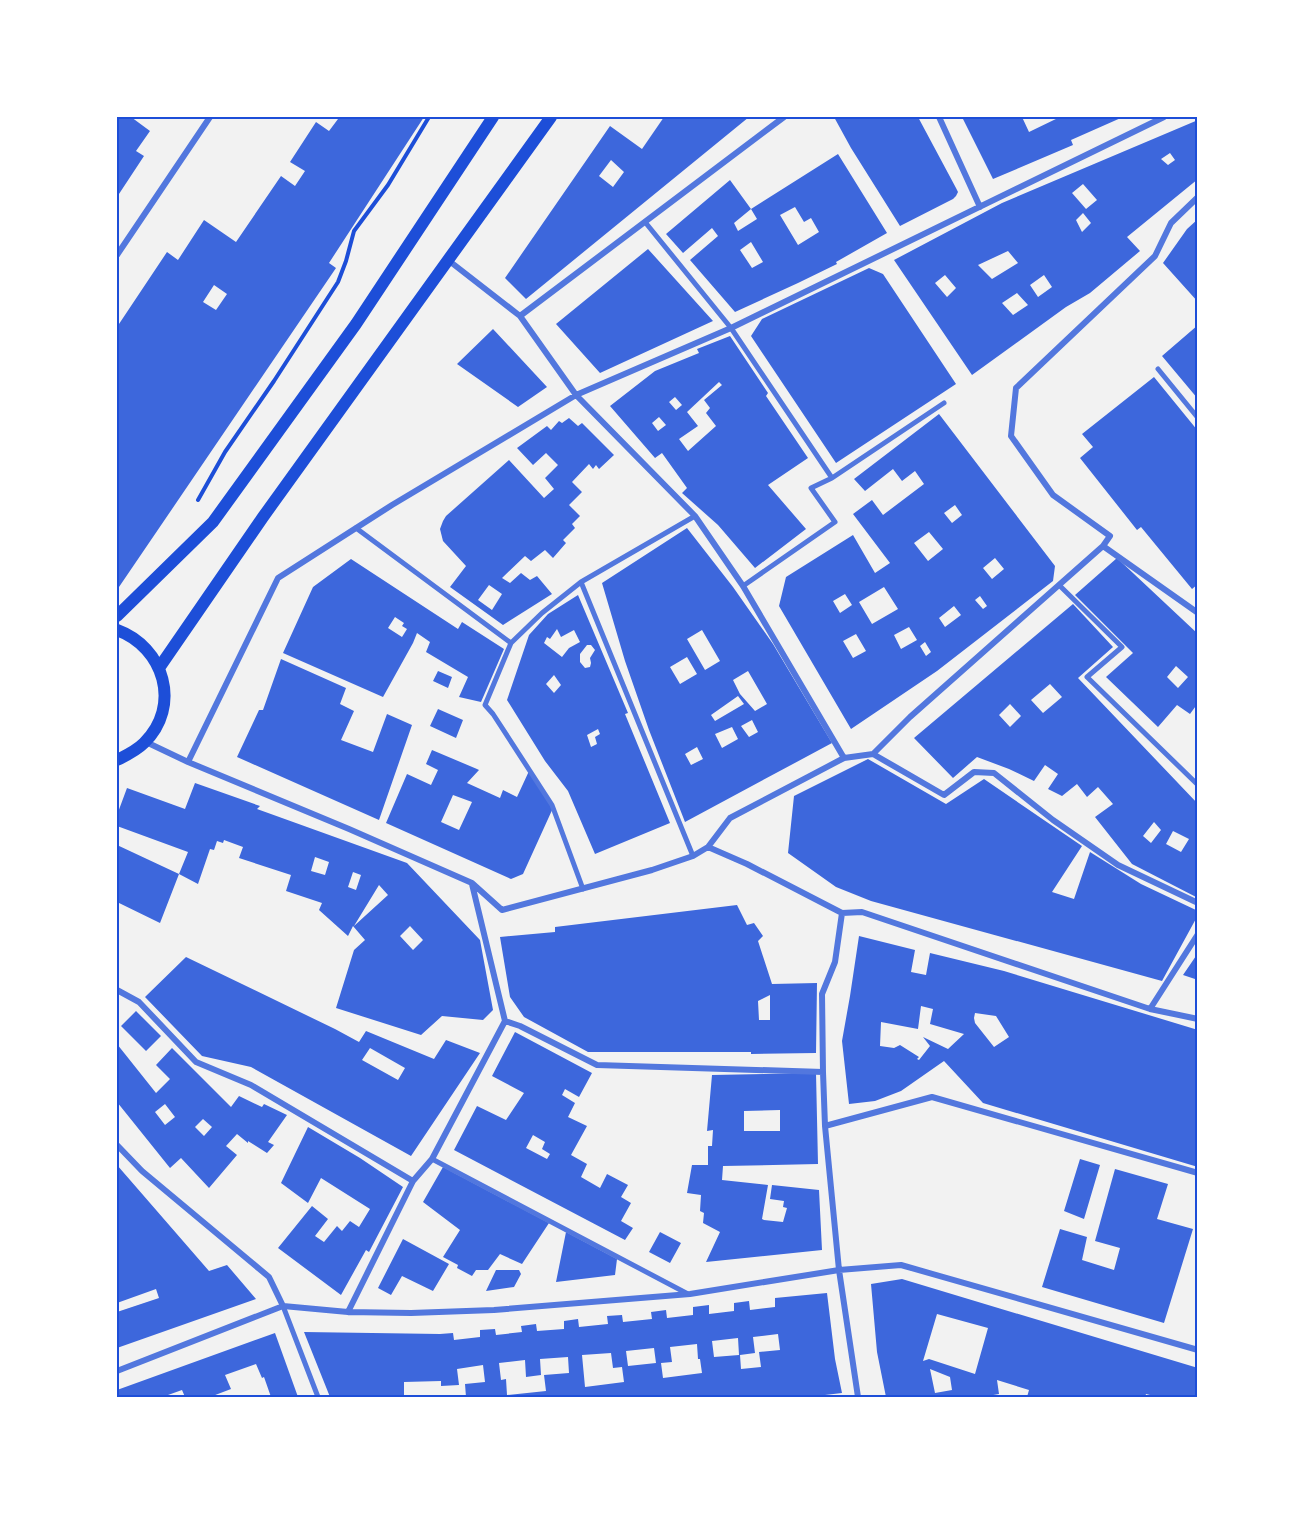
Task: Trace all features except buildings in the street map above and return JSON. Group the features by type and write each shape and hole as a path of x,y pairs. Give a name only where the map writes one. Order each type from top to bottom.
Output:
{"main road":[{"path":"117,616 213,522 356,324 492,117"},
{"path":"159,668 263,517 551,117"},
{"path":"117,630 129,634 147,649 159,668 164,687 163,707 157,726 146,742 132,753 117,760"}],"street":[{"path":"117,255 210,117"},
{"path":"520,316 784,117"},
{"path":"939,117 980,207"},
{"path":"188,762 279,578 356,528 576,395 731,328 1164,117"},
{"path":"146,742 472,883 502,910 652,870 693,856 708,847 730,818 843,758 873,754 910,717 1103,546 1110,536 1053,495 1011,436 1017,388 1155,256 1171,222 1198,197"},
{"path":"645,222 731,328 832,478"},
{"path":"448,260 520,316 576,395 695,516 743,586 843,758"},
{"path":"1158,369 1198,418"},
{"path":"743,586 835,522 811,488 832,478 944,404"},
{"path":"583,889 552,806 485,705 511,643 542,613 581,582 695,516"},
{"path":"356,528 511,643"},
{"path":"1103,546 1198,613"},
{"path":"581,582 693,856"},
{"path":"1059,585 1122,647 1087,677 1198,785"},
{"path":"873,754 944,795 974,772 993,773 1053,820 1118,865 1198,903"},
{"path":"708,847 842,913 862,912 1150,1009 1198,1019"},
{"path":"348,1312 413,1181 432,1159 505,1021 472,883"},
{"path":"842,913 835,962 822,994 823,1072 825,1126 839,1270 858,1397"},
{"path":"1150,1009 1198,934"},
{"path":"117,990 139,1002 196,1062 251,1085 413,1181"},
{"path":"505,1021 520,1026 597,1065 823,1072"},
{"path":"825,1126 932,1097 1198,1173"},
{"path":"117,1145 141,1171 269,1277 283,1306 318,1397"},
{"path":"432,1159 690,1294"},
{"path":"117,1371 283,1306 348,1312 411,1313 482,1310 690,1294 839,1270 901,1265 1198,1350"}],"path":[{"path":"197,502 225,452 338,282 354,231 388,185 429,117"}]}
